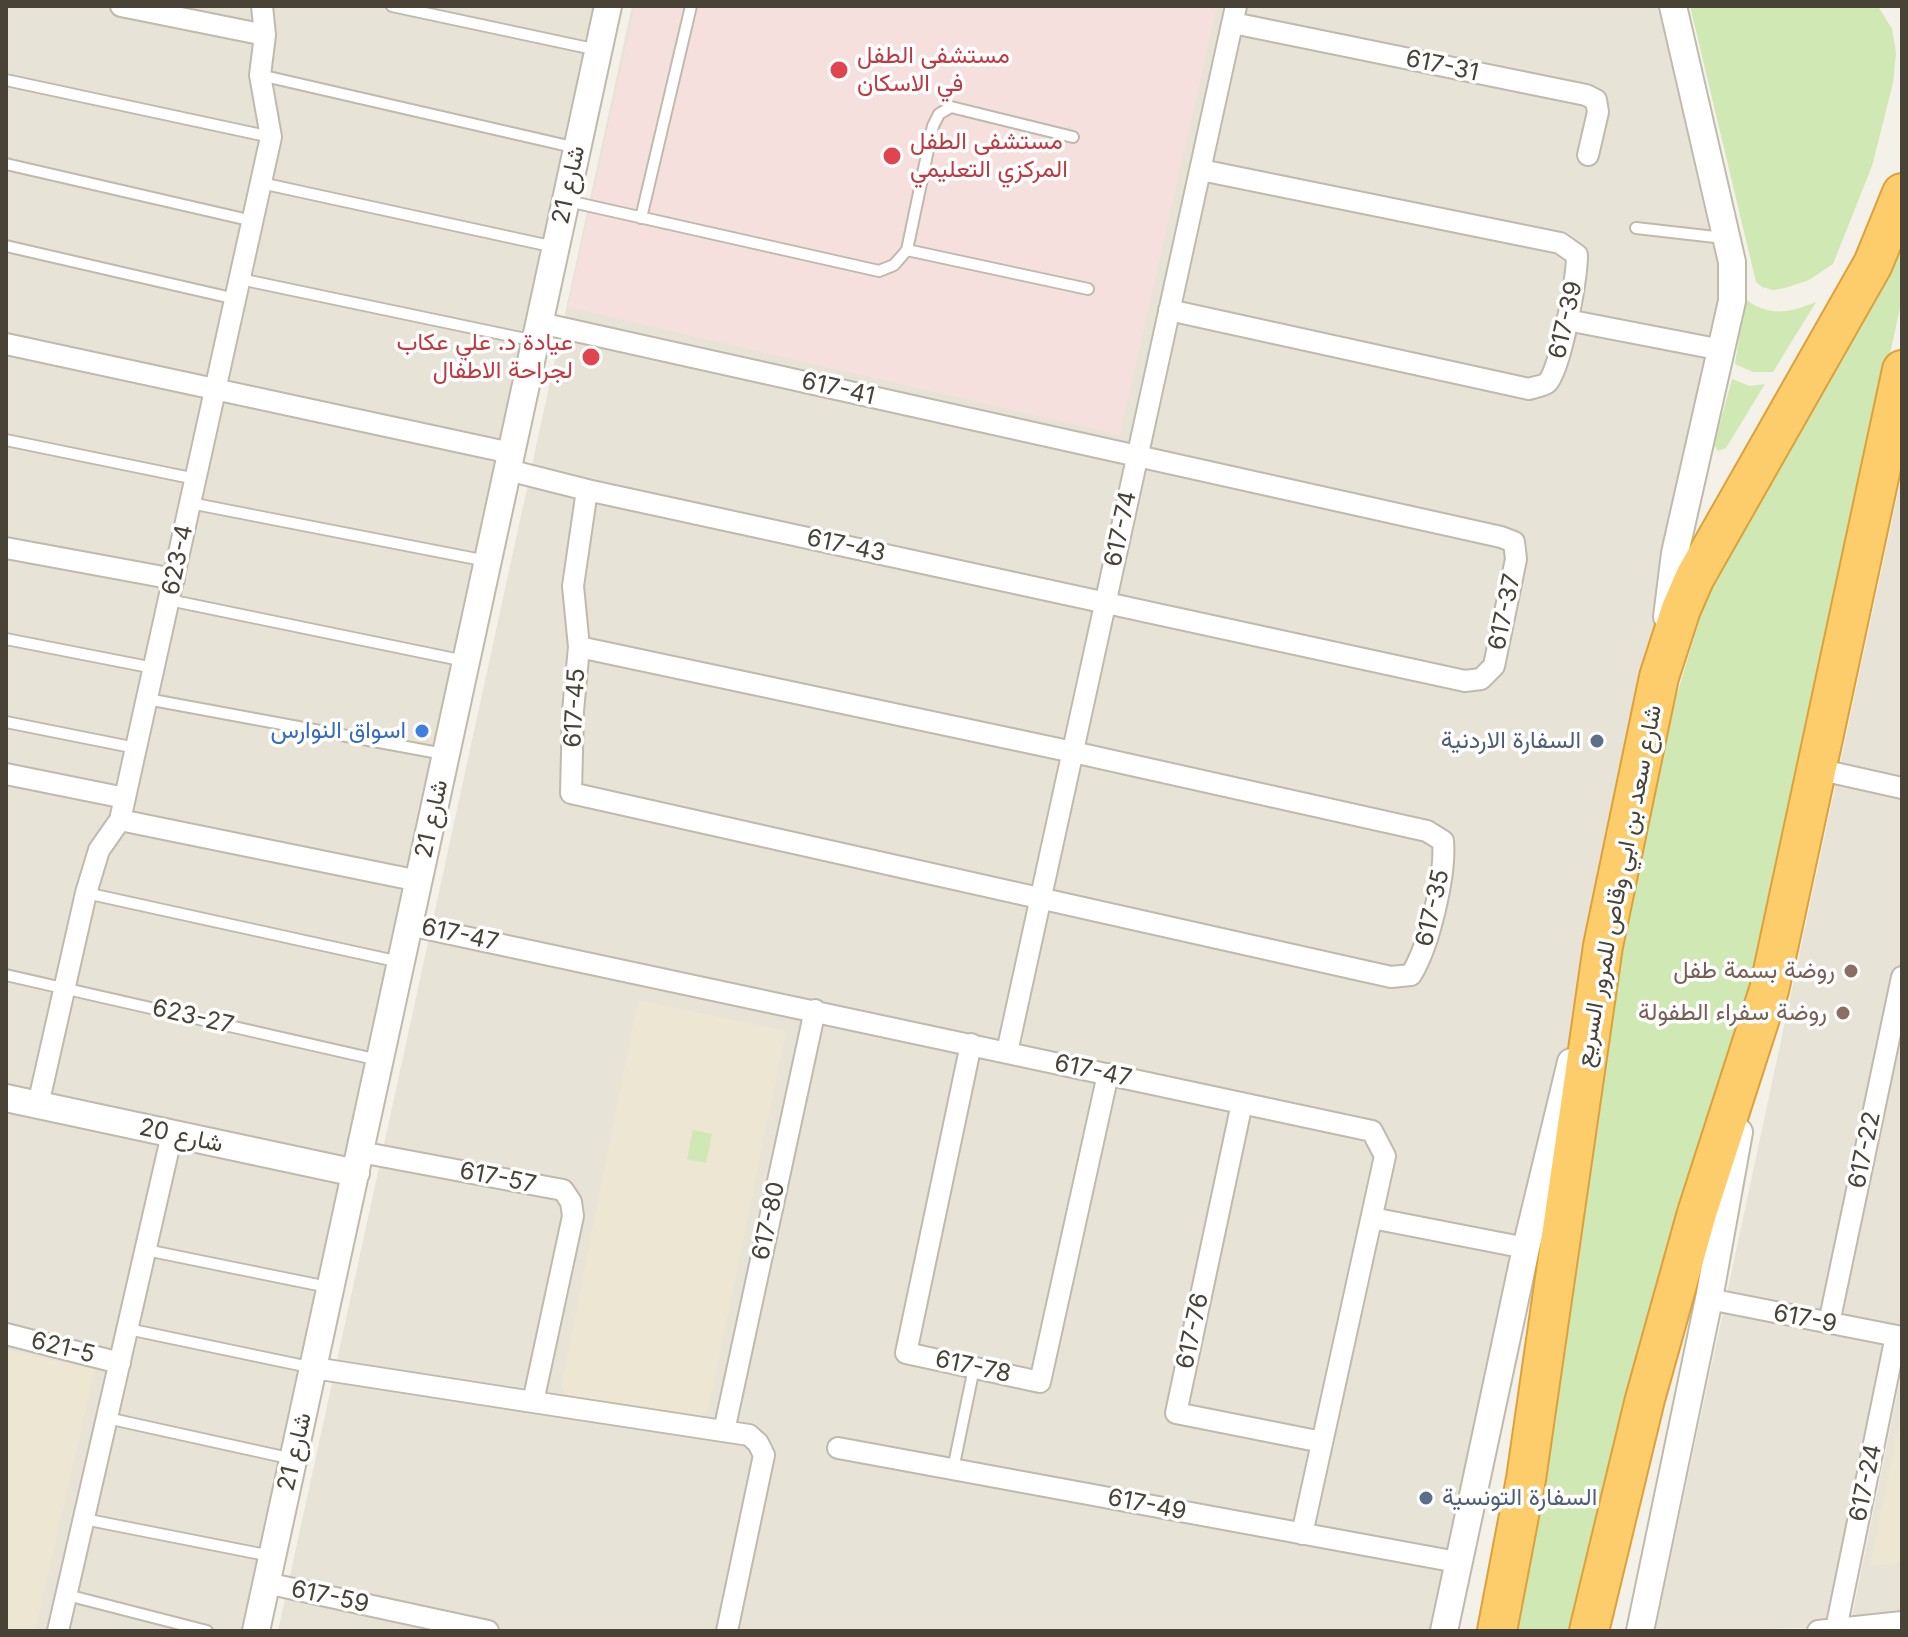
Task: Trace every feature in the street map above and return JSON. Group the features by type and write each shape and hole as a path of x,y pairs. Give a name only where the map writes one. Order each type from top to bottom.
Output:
{"highway":[{"name":"شارع سعد بن ابي وقاص للمرور السريع","path":"1497,1631 1526,1479 1603,946 1659,677 1695,577 1873,264 1902,193"},
{"path":"1589,1631 1645,1399 1697,1213 1769,990 1902,370"}],"street":[{"path":"121,6 265,35"},
{"name":"623-4","path":"38,1105 86,893 99,850 120,820 271,137 260,75 265,35 262,6"},
{"name":"شارع 21","path":"256,1631 608,6"},
{"path":"1659,677 1675,553 1732,301 1732,262 1673,6"},
{"name":"617-31","path":"1234,14 1586,95 1596,100 1598,112 1588,155"},
{"name":"617-74","path":"1007,1052 1234,14"},
{"name":"617-39","path":"1169,310 1529,389 1547,383 1555,370 1567,320 1577,275 1577,255 1560,243 1201,170"},
{"path":"1567,320 1722,350"},
{"name":"617-41","path":"538,332 1137,456"},
{"name":"617-43","path":"6,344 215,389 509,462 587,490 1105,603"},
{"name":"617-37","path":"1105,603 1465,681 1481,679 1494,666 1516,559 1514,542 1137,456"},
{"path":"579,647 573,586 587,490"},
{"path":"6,548 174,579"},
{"name":"617-45","path":"1040,900 571,793 573,711 579,647 1073,752"},
{"name":"617-35","path":"1040,900 1391,977 1411,975 1422,958 1445,860 1443,841 1427,831 1073,752"},
{"path":"1817,769 1902,788"},
{"path":"6,774 125,798"},
{"path":"120,820 419,881"},
{"name":"617-47","path":"409,925 1372,1131 1385,1156 1302,1534"},
{"path":"1444,1631 1558,1109 1603,946"},
{"name":"617-22","path":"1829,1323 1902,977"},
{"path":"1640,1631 1769,990"},
{"name":"617-80","path":"724,1431 815,1010"},
{"name":"617-78","path":"971,1044 906,1353 974,1368 1040,1382 1108,1074"},
{"name":"شارع 20","path":"6,1098 172,1134 358,1163"},
{"name":"617-76","path":"1242,1103 1176,1413 1322,1442"},
{"path":"58,1631 172,1134"},
{"name":"617-57","path":"358,1163 563,1190 571,1202 573,1216 533,1402"},
{"path":"1372,1218 1526,1248"},
{"name":"617-9","path":"1709,1299 1899,1337"},
{"name":"621-5","path":"6,1334 120,1363"},
{"name":"617-24","path":"1827,1630 1899,1337"},
{"path":"314,1368 749,1435 764,1455 727,1631"},
{"name":"617-49","path":"838,1448 1457,1562"},
{"name":"617-59","path":"266,1583 488,1631"},
{"path":"1827,1630 1899,1626"}],"lane":[{"path":"392,6 598,50"},
{"path":"641,218 691,6"},
{"path":"260,75 577,148"},
{"path":"6,80 271,137"},
{"path":"566,200 879,271 894,265 907,250 933,126 939,114 951,107 1073,137"},
{"path":"6,164 253,221"},
{"path":"261,183 555,247"},
{"path":"1636,228 1726,238"},
{"path":"6,246 238,289 538,332"},
{"path":"907,250 1088,289"},
{"path":"6,440 196,479"},
{"path":"190,503 488,561"},
{"path":"169,600 466,661"},
{"path":"6,639 154,668"},
{"path":"147,699 445,755"},
{"path":"6,722 136,748"},
{"path":"86,893 401,963"},
{"name":"623-27","path":"6,975 380,1060"},
{"path":"146,1250 331,1287"},
{"path":"128,1329 314,1368"},
{"path":"953,1469 974,1368"},
{"path":"107,1418 293,1459"},
{"path":"84,1519 272,1556"},
{"path":"67,1595 207,1631"}],"shaded area":[{"path":"6,6 608,6 256,1631 6,1631"},
{"path":"632,6 1660,6 1722,254 1718,331 1444,1631 278,1631"},
{"name":"مستشفى الطفل المركزي التعليمي","path":"635,6 1217,6 1120,435 568,307"},
{"path":"1902,474 1902,955 1829,1304 1818,1312 1727,1293"},
{"path":"1902,997 1902,1332 1836,1314"},
{"path":"638,1000 786,1031 709,1407 699,1419 567,1396 561,1387"},
{"path":"1723,1312 1882,1341 1887,1347 1832,1611 1827,1618 1809,1628 1655,1631"},
{"path":"6,1350 95,1370 35,1631 6,1631"},
{"path":"1902,1370 1902,1631 1849,1631"},
{"path":"1902,1409 1902,1563 1870,1566"}],"green space":[{"path":"1690,6 1878,6 1892,29 1896,53 1893,83 1872,166 1833,264 1809,280 1773,290 1756,282"},
{"path":"1902,249 1902,299 1745,1016 1613,1462 1568,1631 1517,1631 1555,1393 1612,985 1656,764 1706,598"},
{"path":"1745,299 1771,311 1797,309 1816,302 1773,372 1753,372 1735,364"},
{"path":"1732,379 1750,386 1765,384 1726,448 1718,451 1714,445"},
{"path":"693,1130 712,1134 706,1163 687,1159"}],"place":[{"name":"مستشفى الطفل في الاسكان","path":"839,70"},
{"name":"مستشفى الطفل المركزي التعليمي","path":"892,156"},
{"name":"عيادة د. علي عكاب لجراحة الاطفال","path":"591,357"},
{"name":"اسواق النوارس","path":"422,731"},
{"name":"السفارة الاردنية","path":"1597,741"},
{"name":"روضة بسمة طفل","path":"1851,971"},
{"name":"روضة سفراء الطفولة","path":"1843,1013"},
{"name":"السفارة التونسية","path":"1426,1498"}]}
